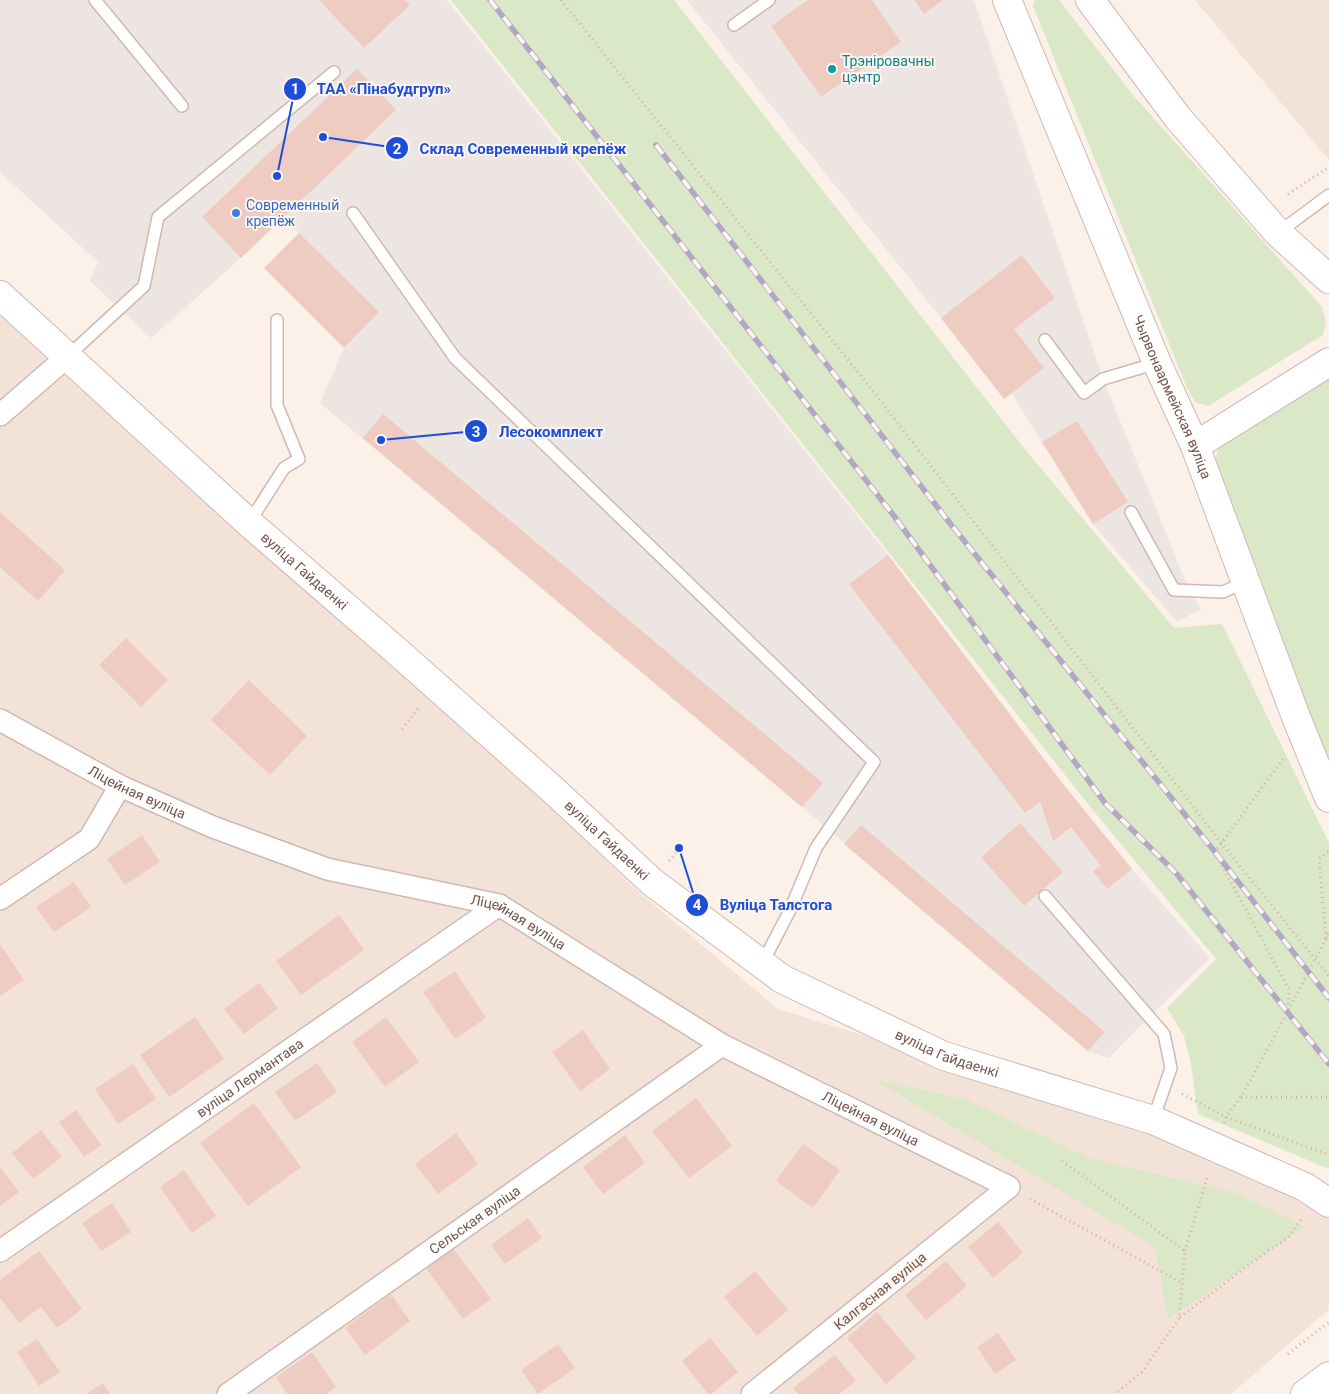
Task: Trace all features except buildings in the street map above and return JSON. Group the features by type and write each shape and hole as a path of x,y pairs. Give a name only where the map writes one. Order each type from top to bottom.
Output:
{"street":[{"name":"Чырвонаармейская вуліца","path":"1007,0 1157,363 1195,446 1296,717 1329,798"},
{"path":"1090,0 1178,118 1278,233 1329,279"},
{"name":"вуліца Гайдаенкі","path":"0,294 249,523 552,789 652,882 782,979 944,1056 1153,1120 1305,1187 1323,1199"},
{"path":"0,415 68,356"},
{"path":"1195,446 1329,362"},
{"name":"Ліцейная вуліца","path":"0,720 120,786 213,827 327,869 499,905 722,1045 1009,1187"},
{"path":"0,898 89,839 120,786"},
{"name":"вуліца Лермантава","path":"0,1251 499,905"},
{"name":"Сельская вуліца","path":"228,1394 722,1045"},
{"name":"Калгасная вуліца","path":"752,1394 1009,1187"}],"lane":[{"path":"95,0 182,106"},
{"path":"734,25 769,0"},
{"path":"68,356 144,286 158,217 334,72"},
{"path":"1278,233 1329,195"},
{"path":"353,213 455,358 874,762 816,848 790,910 762,964"},
{"path":"249,523 284,468 299,459 277,405 276,320"},
{"path":"1045,340 1084,393 1103,379 1157,363"},
{"path":"1131,512 1174,590 1224,592 1245,582"},
{"path":"1045,896 1164,1034 1171,1068 1153,1120"}],"path":[{"path":"560,0 880,400 1222,844 1329,976"},
{"path":"1288,194 1329,167"},
{"path":"1285,757 1216,852 1289,990 1287,1013"},
{"path":"1326,938 1319,859 1329,851"},
{"path":"1179,1318 1185,1251 1226,1117 1241,1097 1329,934"},
{"path":"1166,1086 1226,1117 1329,1155"},
{"path":"1241,1097 1329,1097"},
{"path":"1062,1162 1185,1251"},
{"path":"1009,1187 1182,1283"},
{"path":"1115,1394 1142,1372 1179,1318 1269,1250 1288,1238 1323,1199"},
{"path":"1288,1354 1329,1322"}],"shaded area":[{"path":"0,0 447,0 888,555 1063,784 1132,869 1210,958 1109,1058 1088,1051 802,807 320,403 344,348 378,312 283,218 151,338 90,281 98,262 0,172"},
{"path":"687,0 974,0 1103,379 1189,590 1201,609 1177,622 1093,524 1012,394 1004,399"},
{"path":"1195,0 1329,0 1329,160"},
{"path":"0,307 429,692 639,892 778,1009 1131,1118 1315,1207 1329,1219 1329,1309 1231,1394 0,1394"}],"green space":[{"path":"451,0 674,0 1024,448 1174,628 1222,624 1329,843 1329,1169 1198,1114 1191,1064 1184,1036 1167,1008 1216,959 1092,809"},
{"path":"1035,0 1059,0 1133,95 1322,307 1326,322 1323,335 1208,406 1195,402 1187,388 1033,6"},
{"path":"1329,379 1329,761 1223,511 1213,463 1220,446 1227,439"},
{"path":"873,1079 964,1099 1092,1159 1234,1192 1305,1227 1168,1319 1155,1247"}],"railway":[{"path":"490,0 894,516 1105,803 1176,873 1329,1064"},
{"path":"656,145 949,522 1215,852 1329,998"}],"place":[{"name":"Трэніровачны цэнтр","path":"832,69"},
{"name":"Склад Современный крепёж","path":"323,137"},
{"name":"ТАА «Пінабудгруп»","path":"277,176"},
{"name":"Современный крепёж","path":"236,213"},
{"name":"Лесокомплект","path":"381,440"},
{"name":"Вуліца Талстога","path":"679,848"}]}
